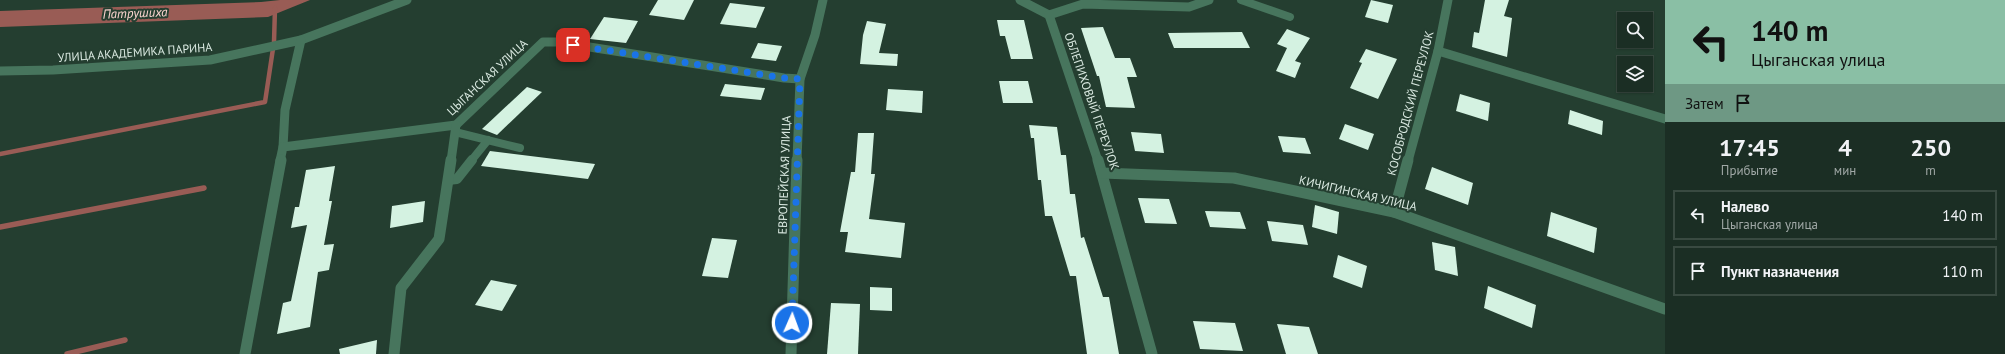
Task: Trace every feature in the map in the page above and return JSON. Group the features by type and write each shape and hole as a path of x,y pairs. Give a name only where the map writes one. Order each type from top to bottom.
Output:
{"street":[{"name":"УЛИЦА АКАДЕМИКА ПАРИНА","path":"0,71 53,70 210,60 301,40 407,0"},
{"name":"ЕВРОПЕЙСКАЯ УЛИЦА","path":"792,354 800,79 815,35 823,0"},
{"path":"1020,0 1049,15 1083,4 1189,7 1209,0"},
{"name":"КОСОБРОДСКИЙ ПЕРЕУЛОК","path":"1394,212 1438,51 1448,0"},
{"name":"ОБЛЕПИХОВЫЙ ПЕРЕУЛОК","path":"1049,15 1102,173 1152,354"},
{"path":"245,354 283,147 285,110 301,40"},
{"name":"ЦЫГАНСКАЯ УЛИЦА","path":"283,147 456,129 543,42 558,42 784,78 800,79"},
{"path":"1438,51 1665,119"},
{"path":"394,354 400,288 439,239 456,129"},
{"name":"КИЧИГИНСКАЯ УЛИЦА","path":"1102,173 1234,178 1394,212 1665,309"}],"lane":[{"path":"1240,0 1290,17"},
{"path":"456,129 488,140 520,148"},
{"path":"448,180 457,179 488,140"}],"water":[{"name":"Патрушиха","path":"280,0 310,0 268,17 0,27 0,11 261,2"}],"building":[{"path":"658,0 694,0 684,20 649,15"},
{"path":"1371,0 1393,5 1388,23 1365,17"},
{"path":"1485,0 1509,0 1504,16 1512,18 1507,57 1472,47 1474,32 1479,33"},
{"path":"730,3 765,7 756,28 720,24"},
{"path":"604,17 638,21 626,43 590,39"},
{"path":"997,20 1024,20 1033,59 1011,59 1005,36 1000,36"},
{"path":"867,21 886,24 879,53 898,54 897,66 860,64 863,35"},
{"path":"1103,27 1115,58 1130,58 1137,77 1127,77 1135,108 1106,107 1099,76 1097,76 1081,28"},
{"path":"1287,29 1310,38 1295,61 1301,63 1295,78 1276,71 1287,48 1277,44"},
{"path":"1242,32 1250,48 1174,48 1168,33"},
{"path":"758,43 782,46 776,61 751,58"},
{"path":"1366,49 1397,59 1378,99 1350,88 1362,63 1359,62"},
{"path":"999,81 1028,81 1033,103 1003,103"},
{"path":"725,84 765,88 761,100 720,96"},
{"path":"527,87 542,92 497,135 482,129"},
{"path":"888,89 923,91 922,113 886,110"},
{"path":"1460,94 1490,103 1488,121 1456,111"},
{"path":"1570,110 1603,121 1602,135 1568,124"},
{"path":"1345,124 1374,134 1368,150 1339,139"},
{"path":"1029,125 1057,127 1061,155 1066,155 1070,194 1075,194 1081,238 1084,237 1103,297 1109,297 1119,354 1087,354 1076,276 1070,276 1052,216 1045,216 1041,180 1038,180 1034,138 1031,138"},
{"path":"1131,132 1161,134 1164,153 1135,151"},
{"path":"858,133 874,133 871,174 875,174 869,219 905,223 901,258 845,252 848,232 840,232 851,172 855,172"},
{"path":"1278,136 1305,138 1311,154 1283,152"},
{"path":"490,151 595,164 588,179 481,166"},
{"path":"335,166 329,201 332,201 324,245 334,244 329,270 318,272 310,327 277,334 283,303 291,301 307,225 291,228 295,207 299,207 306,170"},
{"path":"1432,167 1473,183 1468,205 1425,189"},
{"path":"1138,198 1169,199 1177,224 1145,223"},
{"path":"425,201 423,222 390,228 392,206"},
{"path":"1315,205 1339,212 1337,234 1312,227"},
{"path":"1205,211 1240,212 1246,229 1210,227"},
{"path":"1551,212 1597,228 1594,253 1547,236"},
{"path":"1267,221 1303,225 1308,245 1272,241"},
{"path":"712,238 737,240 728,278 702,276"},
{"path":"1432,242 1455,247 1458,276 1435,270"},
{"path":"1338,255 1367,266 1362,288 1333,277"},
{"path":"491,280 517,285 502,311 475,305"},
{"path":"1488,286 1536,305 1532,328 1484,308"},
{"path":"870,287 892,288 892,311 870,310"},
{"path":"831,303 860,304 858,354 827,354"},
{"path":"1193,321 1235,323 1243,351 1200,349"},
{"path":"1277,324 1309,327 1318,354 1286,354"},
{"path":"377,340 376,354 340,354 339,349"}],"waterway":[{"path":"0,154 265,102 274,42 275,8"},
{"path":"0,227 204,188"},
{"path":"67,354 125,340"}],"route":[{"path":"573,45 784,78 800,79 792,323"}]}
